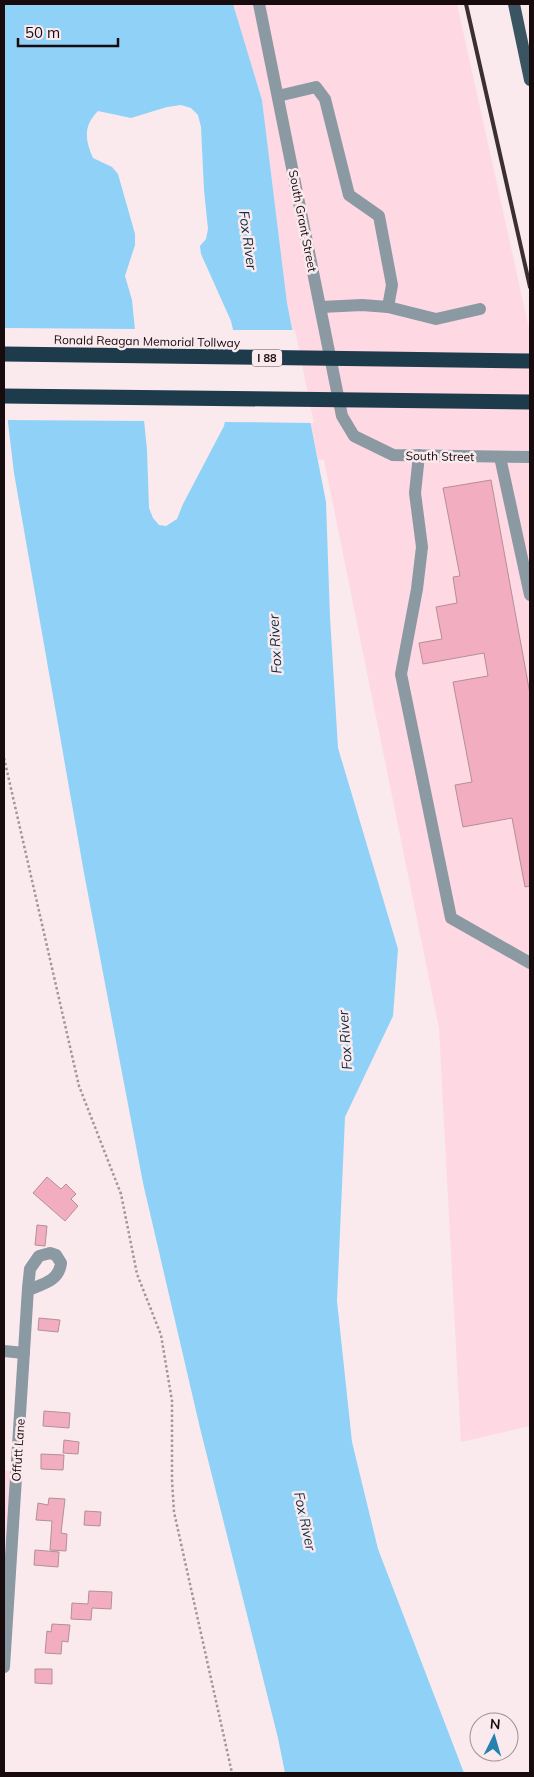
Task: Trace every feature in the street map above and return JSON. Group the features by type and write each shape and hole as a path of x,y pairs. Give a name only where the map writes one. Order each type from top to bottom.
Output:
{"highway":[{"name":"Ronald Reagan Memorial Tollway","path":"4,354 530,361"},
{"path":"4,396 530,402"}],"main road":[{"path":"514,4 530,80"}],"street":[{"name":"South Grant Street","path":"259,4 342,416 354,436"},
{"path":"278,96 316,87 325,98 349,195 379,216 392,284 388,307"},
{"path":"320,307 362,305 388,307 436,319 480,309"},
{"name":"South Street","path":"354,436 393,455 530,458"},
{"path":"419,455 415,493 422,547 417,588 401,674 451,918 530,962"},
{"path":"500,457 530,596"},
{"name":"Offutt Lane","path":"4,1667 28,1290"},
{"path":"4,1351 24,1353"}],"path":[{"path":"4,758 79,1086 121,1194 137,1274 161,1336 172,1401 174,1512 232,1773"}],"shaded area":[{"path":"233,4 457,4 530,333 530,1426 461,1442 439,1028 324,460 318,460 287,303 262,100"},
{"path":"4,1471 16,1472 4,1635"}],"water":[{"name":"Fox River","path":"4,4 233,4 262,100 287,303 326,502 330,617 338,748 398,949 393,1016 345,1117 337,1301 352,1442 378,1549 464,1773 285,1773 278,1738 200,1428 143,1183 84,873 14,473 4,389","holes":["181,105 191,108 198,115 201,127 208,229 206,239 200,246 201,254 231,321 235,338 228,408 224,426 177,519 166,526 159,525 153,518 149,508 147,450 132,300 125,276 135,245 135,234 118,174 112,167 93,158 88,145 87,133 90,122 98,111 131,118 167,107"]}],"pier":[{"path":"4,328 138,329 146,421 5,420"},
{"path":"231,330 295,330 314,423 222,422 229,385 233,339"}],"building":[{"path":"491,480 530,694 530,886 525,887 512,818 463,827 455,785 472,782 453,682 488,676 484,653 423,664 419,643 442,639 436,607 457,603 453,577 460,576 443,488"},
{"path":"47,1177 61,1189 66,1184 76,1194 71,1199 78,1206 65,1221 33,1193"},
{"path":"37,1225 47,1226 45,1246 35,1245"},
{"path":"39,1318 60,1320 58,1332 38,1330"},
{"path":"44,1411 70,1413 69,1428 43,1426"},
{"path":"64,1440 79,1442 78,1454 63,1453"},
{"path":"41,1454 64,1455 63,1470 41,1469"},
{"path":"49,1498 65,1499 61,1533 67,1534 66,1551 50,1550 52,1521 36,1520 38,1503 48,1505"},
{"path":"85,1511 101,1512 100,1526 84,1525"},
{"path":"35,1550 59,1552 58,1567 34,1565"},
{"path":"89,1591 112,1592 111,1609 92,1608 91,1620 71,1619 72,1603 88,1604"},
{"path":"52,1624 70,1625 68,1642 62,1641 61,1654 45,1653 47,1631 51,1632"},
{"path":"35,1669 52,1669 52,1684 35,1683"}],"railway":[{"path":"466,4 530,287"}]}
